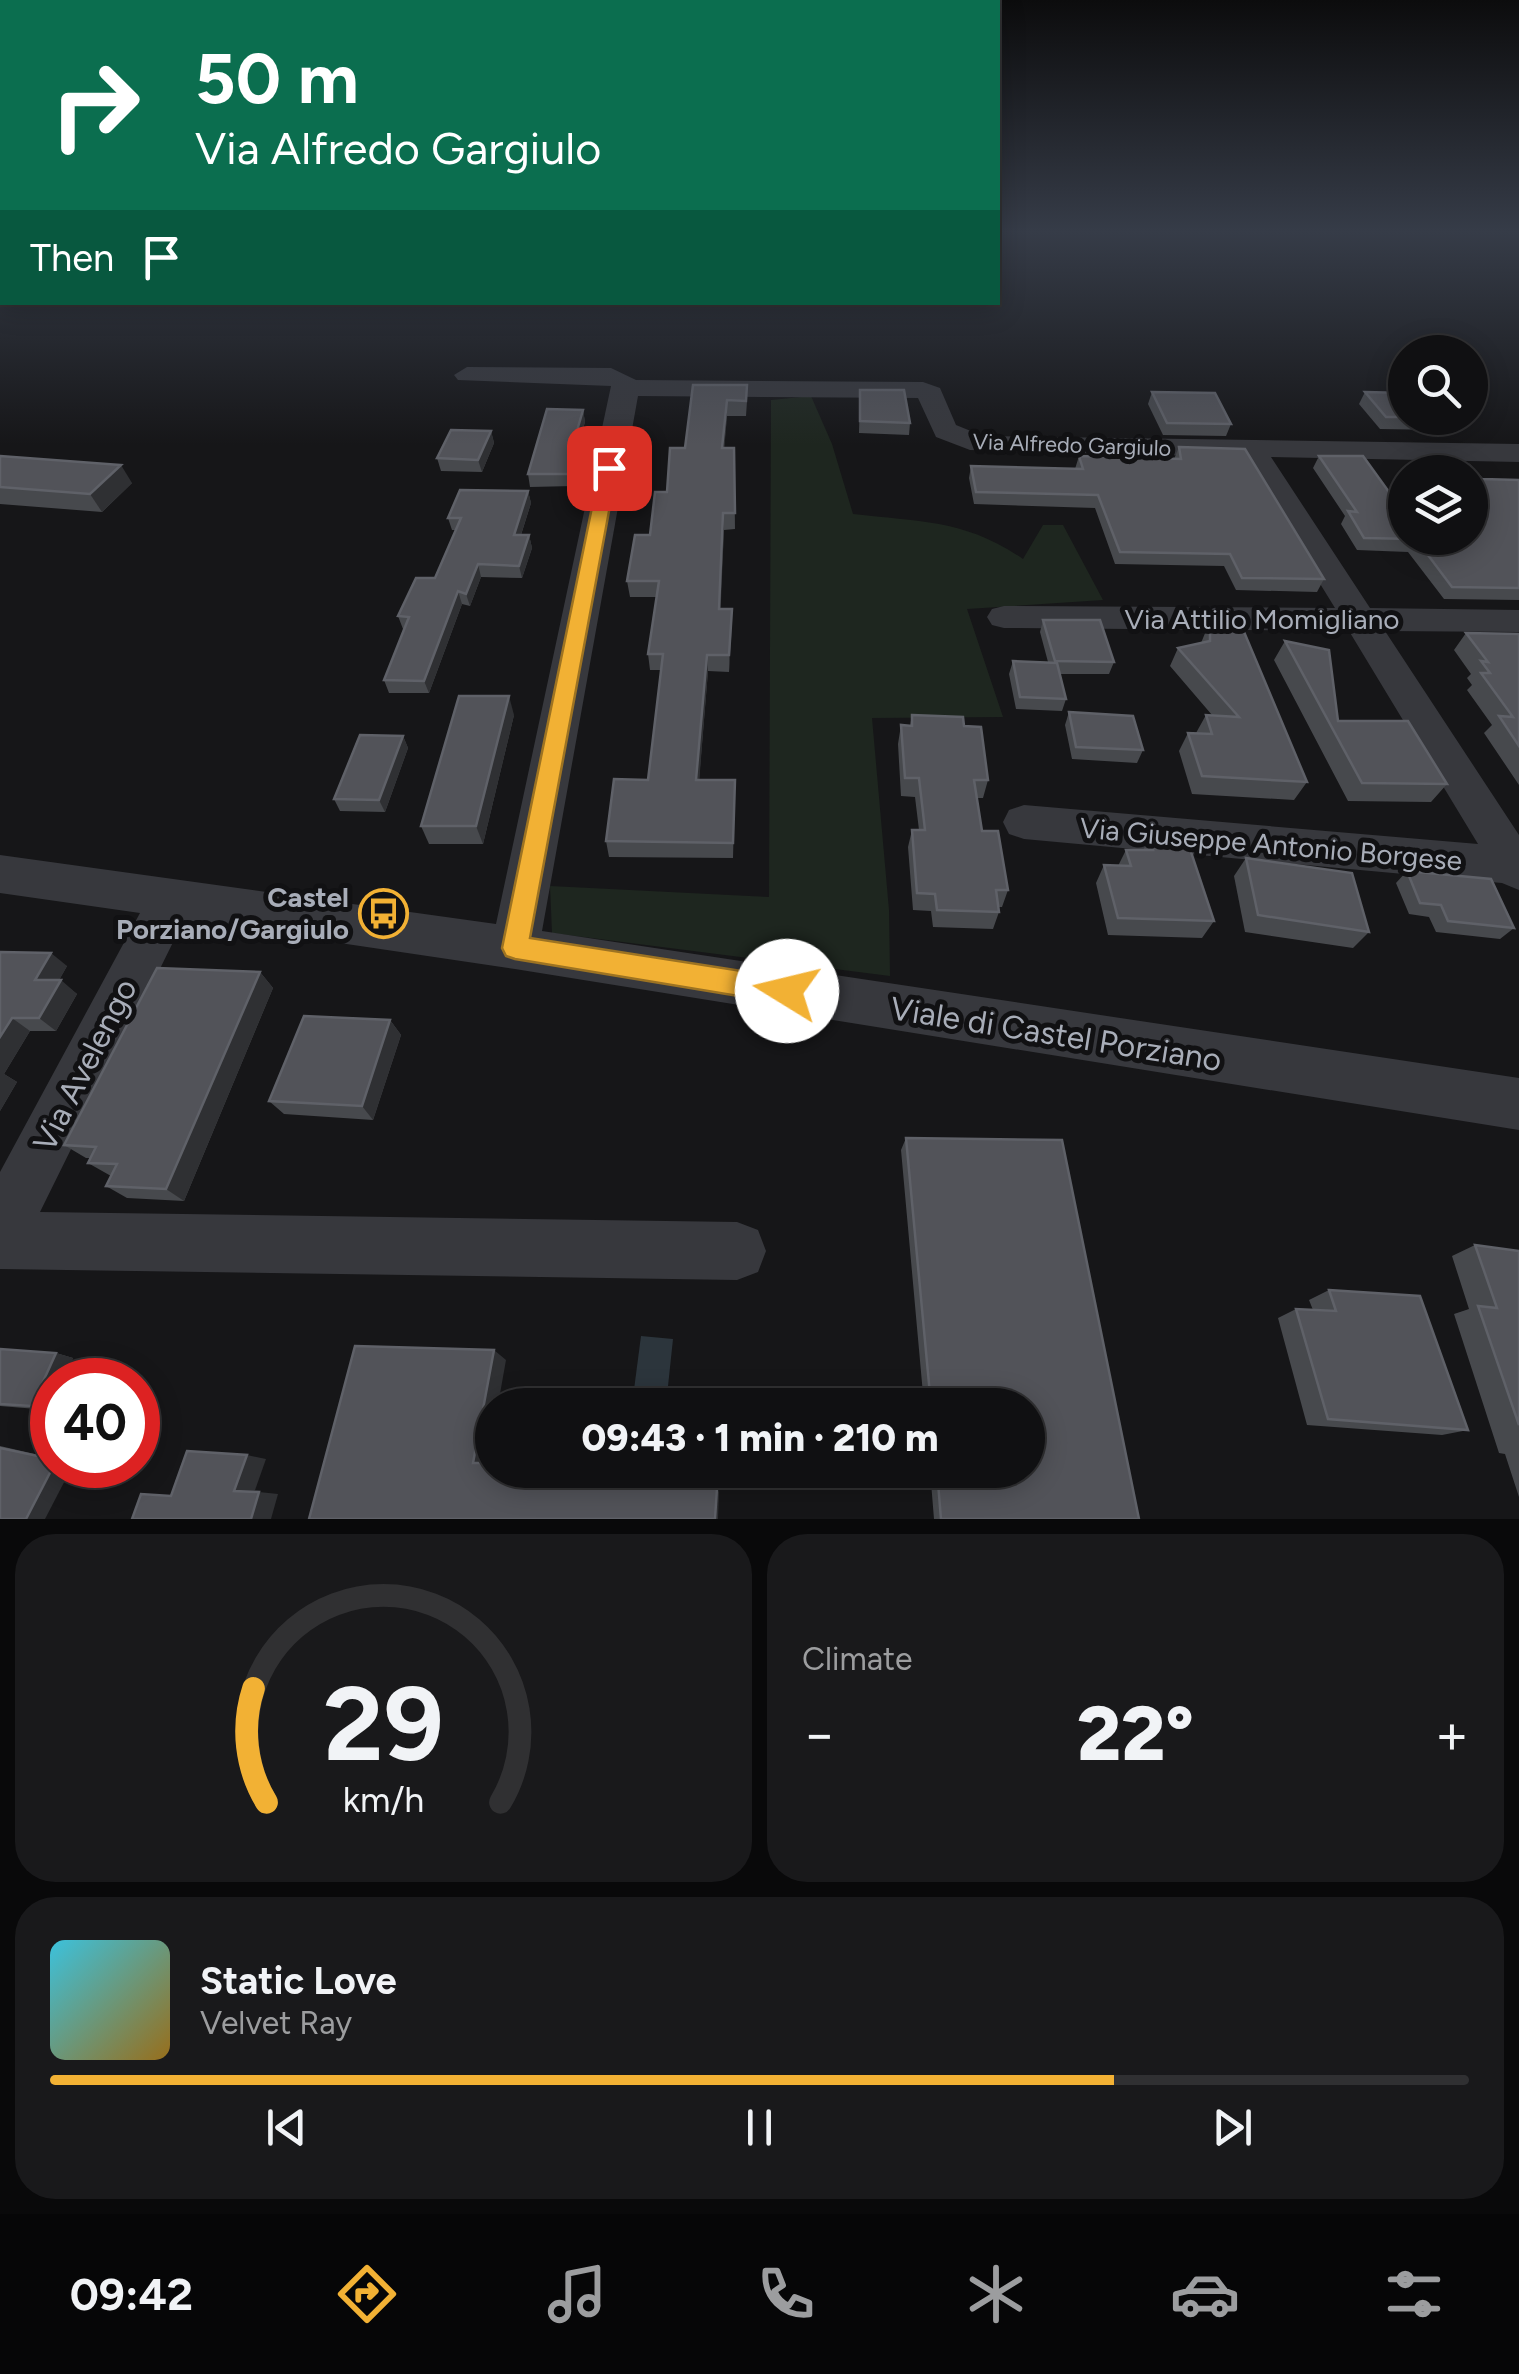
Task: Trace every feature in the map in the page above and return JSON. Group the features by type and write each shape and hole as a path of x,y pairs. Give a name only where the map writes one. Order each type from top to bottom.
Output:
{"street":[{"path":"467,376 612,376 624,382 515,948"},
{"name":"Via Alfredo Gargiulo","path":"623,394 646,385 922,390 931,394 942,430 962,442 1253,451 1519,453"},
{"path":"1253,451 1518,868"},
{"name":"Via Attilio Momigliano","path":"1004,617 1519,621"},
{"name":"Via Giuseppe Antonio Borgese","path":"1024,822 1518,868"},
{"name":"Viale di Castel Porziano","path":"0,874 515,948 1519,1104"},
{"name":"Via Avelengo","path":"0,1230 170,901"},
{"path":"0,1240 737,1251"}],"shaded area":[{"path":"811,396 832,444 853,514 961,529 1023,559 1043,525 1063,525 1103,600 967,609 1003,717 872,718 889,910 890,976 552,933 550,886 769,897 771,400"},
{"path":"641,1336 673,1339 668,1388 634,1388"}],"building":[{"path":"693,385 747,385 746,401 727,400 722,448 734,448 735,513 723,513 719,609 732,609 729,655 707,655 696,780 735,780 733,843 606,841 614,779 648,780 663,654 648,654 659,581 627,581 635,535 650,535 655,492 667,492 670,448 685,448"},
{"path":"860,390 904,390 910,423 860,421"},
{"path":"1152,392 1215,393 1231,424 1167,423"},
{"path":"1365,392 1388,393 1386,417"},
{"path":"547,409 583,410 572,448 577,448 571,474 528,474"},
{"path":"451,430 491,431 478,460 437,458"},
{"path":"1179,447 1245,449 1324,579 1242,578 1230,554 1120,552 1098,495 976,492 971,466 1083,469 1079,456 1181,459"},
{"path":"0,456 121,465 90,494 0,487"},
{"path":"1319,456 1363,456 1388,491 1388,538 1364,538 1348,511 1357,512"},
{"path":"1488,479 1519,480 1519,588 1452,587 1428,555 1488,555"},
{"path":"460,490 528,491 514,535 529,535 519,566 478,564 466,594 458,591 424,681 384,680 409,617 398,616 416,578 435,578 461,518 448,518"},
{"path":"1043,620 1100,620 1114,662 1055,661"},
{"path":"1210,621 1242,627 1307,782 1202,776 1188,733 1212,734 1206,715 1239,717 1178,648 1210,641"},
{"path":"1466,633 1519,634 1519,746 1499,716 1513,717 1481,673 1490,673 1481,661 1488,662"},
{"path":"1285,641 1329,650 1338,721 1408,721 1447,784 1362,783"},
{"path":"1013,661 1057,663 1066,699 1020,697"},
{"path":"459,696 509,696 476,826 421,826"},
{"path":"1069,712 1133,716 1143,750 1076,747"},
{"path":"912,715 963,717 964,726 981,727 988,780 974,780 982,831 998,831 1008,890 996,890 999,912 937,910 935,894 917,893 912,830 925,830 919,778 905,778 901,725 912,726"},
{"path":"360,735 403,736 379,800 334,799"},
{"path":"1149,839 1187,840 1214,921 1118,918 1104,865 1131,866 1126,850 1153,850"},
{"path":"1246,858 1352,873 1369,932 1258,915"},
{"path":"1407,871 1491,879 1514,928 1448,921 1441,905 1420,903"},
{"path":"0,952 51,953 35,980 61,980 39,1018 12,1018 0,1037"},
{"path":"157,968 260,972 166,1189 106,1186 117,1164 88,1163 96,1147 64,1145"},
{"path":"304,1016 390,1020 362,1106 269,1101"},
{"path":"906,1138 1062,1140 1139,1519 941,1519 938,1488 1045,1488 1045,1388 929,1388"},
{"path":"1475,1245 1519,1251 1519,1425 1478,1306 1497,1308"},
{"path":"1329,1290 1420,1296 1468,1430 1328,1419 1296,1309 1336,1311"},
{"path":"355,1346 494,1350 487,1388 475,1388 475,1488 717,1488 715,1519 309,1519"},
{"path":"0,1349 56,1353 54,1358 30,1358 30,1406 0,1404"},
{"path":"0,1448 30,1454 30,1488 42,1488 26,1519 0,1519"},
{"path":"187,1451 247,1455 234,1491 259,1492 251,1519 132,1519 141,1494 171,1496"}],"place":[{"name":"Castel Porziano/Gargiulo","path":"384,913"}],"route":[{"path":"609,468 515,948 787,991"}]}
